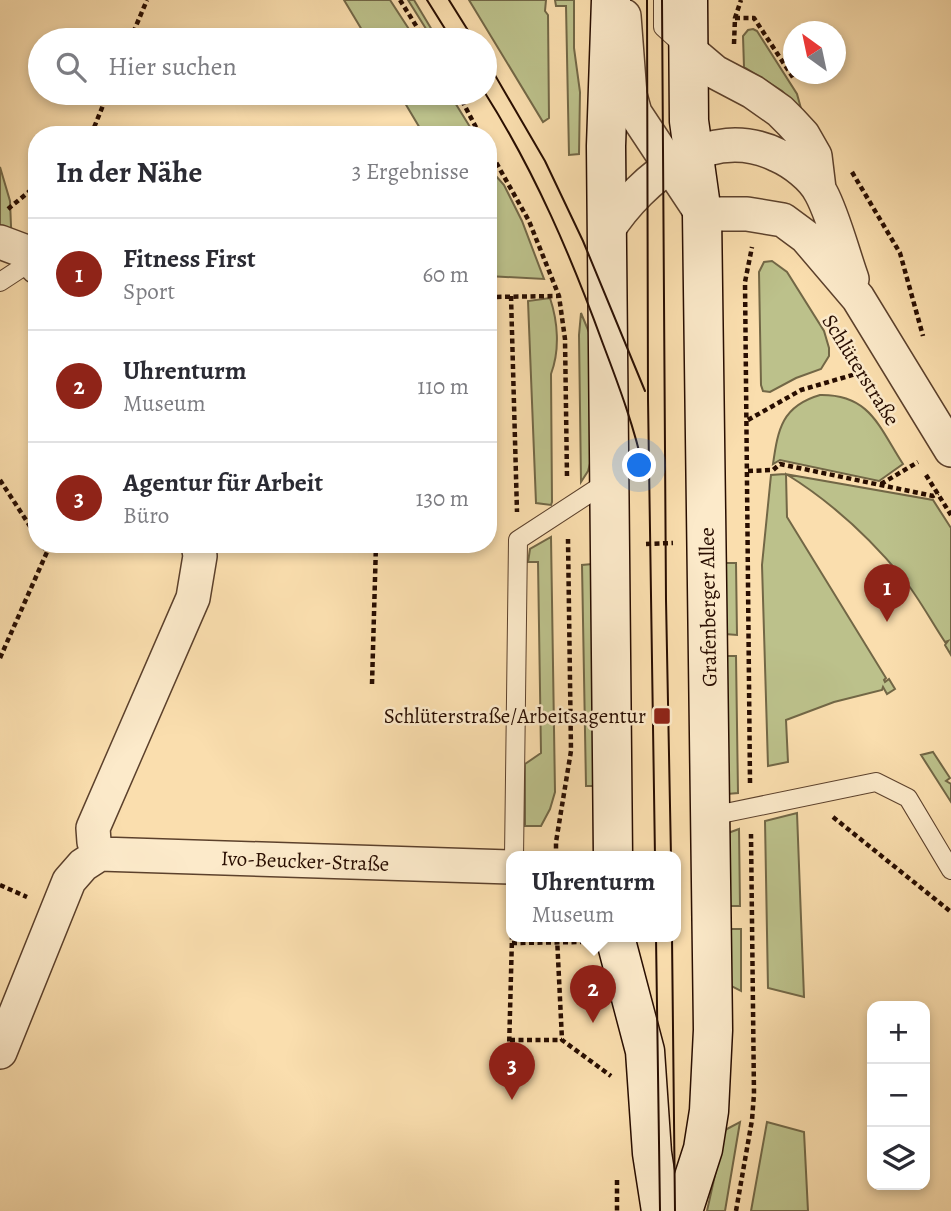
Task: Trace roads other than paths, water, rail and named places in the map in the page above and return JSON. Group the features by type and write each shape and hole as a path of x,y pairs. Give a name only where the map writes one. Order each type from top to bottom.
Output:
{"main road":[{"path":"611,0 606,146 613,851"},
{"name":"Grafenberger Allee","path":"683,1211 703,1149 712,1075 713,1030 702,214 682,159 690,121 688,0"},
{"path":"616,942 645,1051 652,1153 661,1211"}],"street":[{"path":"607,231 632,197 682,159 635,113 622,0"},
{"name":"Schlüterstraße","path":"689,50 715,72 753,92 780,111 803,135 815,156 819,189 858,298"},
{"name":"Schlüterstraße","path":"682,159 728,147 757,146 792,162 819,189"},
{"name":"Schlüterstraße","path":"702,214 747,214 783,220 806,237 858,298 951,450"},
{"path":"0,242 24,251 28,256"},
{"path":"0,1052 68,881 100,854 94,842 93,828 193,598 200,553"},
{"name":"Ivo-Beucker-Straße","path":"100,854 506,867"}],"lane":[{"path":"663,0 663,27 689,50"},
{"path":"0,282 28,267"},
{"path":"514,851 518,540 610,480"},
{"path":"711,816 876,782 908,798 951,870"}],"tram line":[{"path":"427,0 444,28"},
{"path":"449,0 466,28"},
{"path":"647,0 648,399 655,851"},
{"path":"662,0 666,600 671,851"},
{"path":"497,79 545,161 583,241 645,391"},
{"path":"492,105 536,184 565,247 621,392 644,472"},
{"path":"656,942 660,1211"},
{"path":"672,942 675,1211"}],"place":[{"name":"Fitness First","path":"887,622"},
{"name":"Schlüterstraße/Arbeitsagentur","path":"662,716"},
{"name":"Uhrenturm","path":"593,1023"},
{"name":"Agentur für Arbeit","path":"512,1100"}]}
